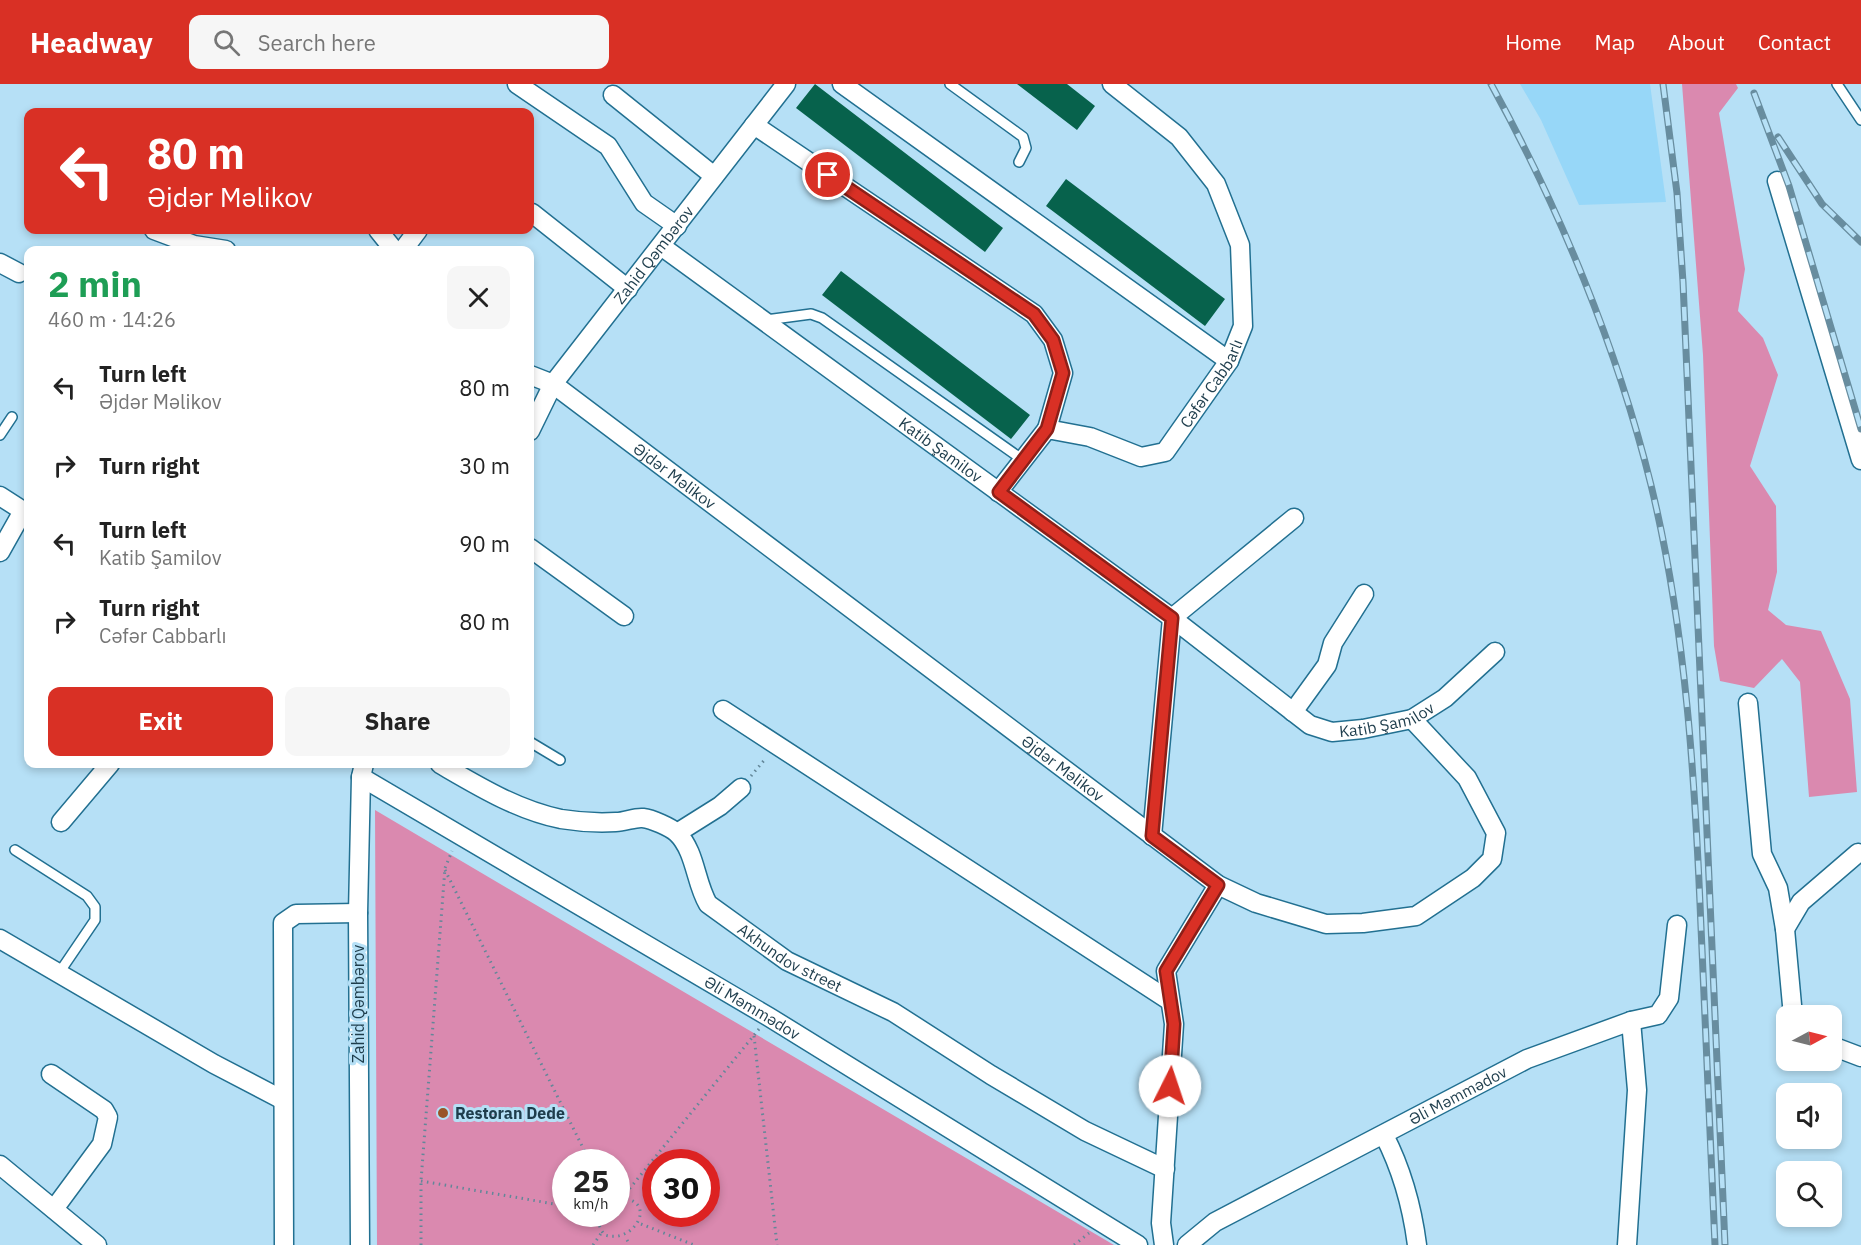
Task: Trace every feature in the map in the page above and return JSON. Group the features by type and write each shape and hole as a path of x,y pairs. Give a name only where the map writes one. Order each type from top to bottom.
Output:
{"street":[{"path":"518,84 608,146 644,203 677,226"},
{"path":"842,84 1229,361"},
{"name":"Cəfər Cabbarlı","path":"1047,429 1090,437 1140,457 1165,452 1229,361 1243,326 1240,245 1216,184 1179,136 1112,84"},
{"name":"Zahid Qəmbərov","path":"534,423 553,384 754,125 780,86"},
{"path":"613,95 714,176"},
{"path":"754,125 1034,314 1053,340 1063,373 1047,429 999,492"},
{"path":"1777,181 1861,458"},
{"path":"534,215 628,288"},
{"path":"165,234 200,246"},
{"path":"381,234 391,246"},
{"name":"Katib Şamilov","path":"661,246 1172,618 1310,725 1332,732 1363,729 1412,719 1445,698 1495,652"},
{"path":"0,263 19,273"},
{"name":"Əjdər Məlikov","path":"534,377 553,384 1218,885 1256,903 1326,924 1363,923 1416,916 1473,879 1492,859 1496,833 1467,778 1412,719"},
{"path":"0,496 24,508"},
{"path":"0,552 24,514"},
{"path":"1152,836 1172,618 1294,518"},
{"path":"534,551 624,616"},
{"path":"1293,712 1327,665 1333,643 1364,594"},
{"path":"1748,703 1762,854 1778,888 1785,929 1792,1005"},
{"path":"723,710 1170,1001"},
{"path":"61,822 107,768"},
{"path":"447,768 496,796 533,811 590,822 618,822 643,818 676,833 720,806 741,788"},
{"name":"Zahid Qəmbərov","path":"360,1245 358,913 363,770"},
{"name":"Əli Məmmədov","path":"363,770 1138,1245"},
{"name":"Akhundov street","path":"676,833 691,854 700,891 708,904 787,961 893,1012 990,1076 1085,1131 1165,1169"},
{"path":"1785,929 1801,902 1858,853"},
{"path":"1164,1245 1161,1222 1174,1024 1166,971 1218,885"},
{"path":"284,1245 281,1099 283,923 296,914 358,913"},
{"name":"Əli Məmmədov","path":"1187,1245 1215,1222 1527,1059 1631,1021 1658,1015 1669,998 1677,925"},
{"path":"0,939 214,1064 281,1099"},
{"path":"1627,1245 1637,1090 1631,1021"},
{"path":"1842,1050 1861,1057"},
{"path":"51,1074 104,1110 108,1117 102,1144 54,1209"},
{"path":"1383,1135 1395,1155 1412,1206 1417,1245"},
{"path":"0,1165 98,1245"}],"lane":[{"path":"950,84 1023,137 1026,148 1019,162"},
{"path":"1837,84 1861,120"},
{"path":"764,321 811,314 822,318 1023,460"},
{"path":"0,435 12,417"},
{"path":"534,744 560,760"},
{"path":"15,850 87,896 95,907 95,920 59,973"}],"path":[{"path":"741,788 777,745"},
{"path":"421,1245 421,1181 444,868 584,1149"},
{"path":"630,1188 754,1036 777,1245"},
{"path":"421,1181 552,1204"},
{"path":"600,1227 602,1232 614,1240 627,1240 641,1224 639,1210 630,1201"},
{"path":"641,1224 694,1245"},
{"path":"593,1245 602,1232"},
{"path":"627,1240 630,1245"}],"shaded area":[{"path":"1520,84 1650,84 1666,202 1579,205 1541,120"},
{"path":"1682,84 1736,84 1738,88 1719,113 1745,269 1738,311 1763,338 1778,375 1750,466 1776,506 1777,572 1768,610 1786,625 1821,631 1850,699 1857,792 1809,797 1800,682 1782,659 1754,688 1720,681 1714,646 1703,355"},
{"path":"375,810 1114,1245 377,1245"}],"building":[{"path":"815,84 1003,228 985,252 796,108"},
{"path":"1017,84 1067,84 1095,106 1077,130"},
{"path":"1066,179 1225,299 1205,326 1046,206"},
{"path":"841,271 1030,415 1011,439 822,295"}],"railway":[{"path":"1491,84 1540,180 1584,279 1637,433 1663,539 1681,649 1692,760 1715,1245"},
{"path":"1663,84 1677,193 1683,282 1725,1245"},
{"path":"1754,93 1789,186 1861,429"},
{"path":"1778,137 1822,204 1861,242"}],"place":[{"name":"Restoran Dede","path":"443,1113"}],"route":[{"path":"828,175 1034,314 1053,340 1063,373 1047,429 999,492 1172,618 1152,836 1218,885 1166,971 1174,1024 1170,1086"}]}
